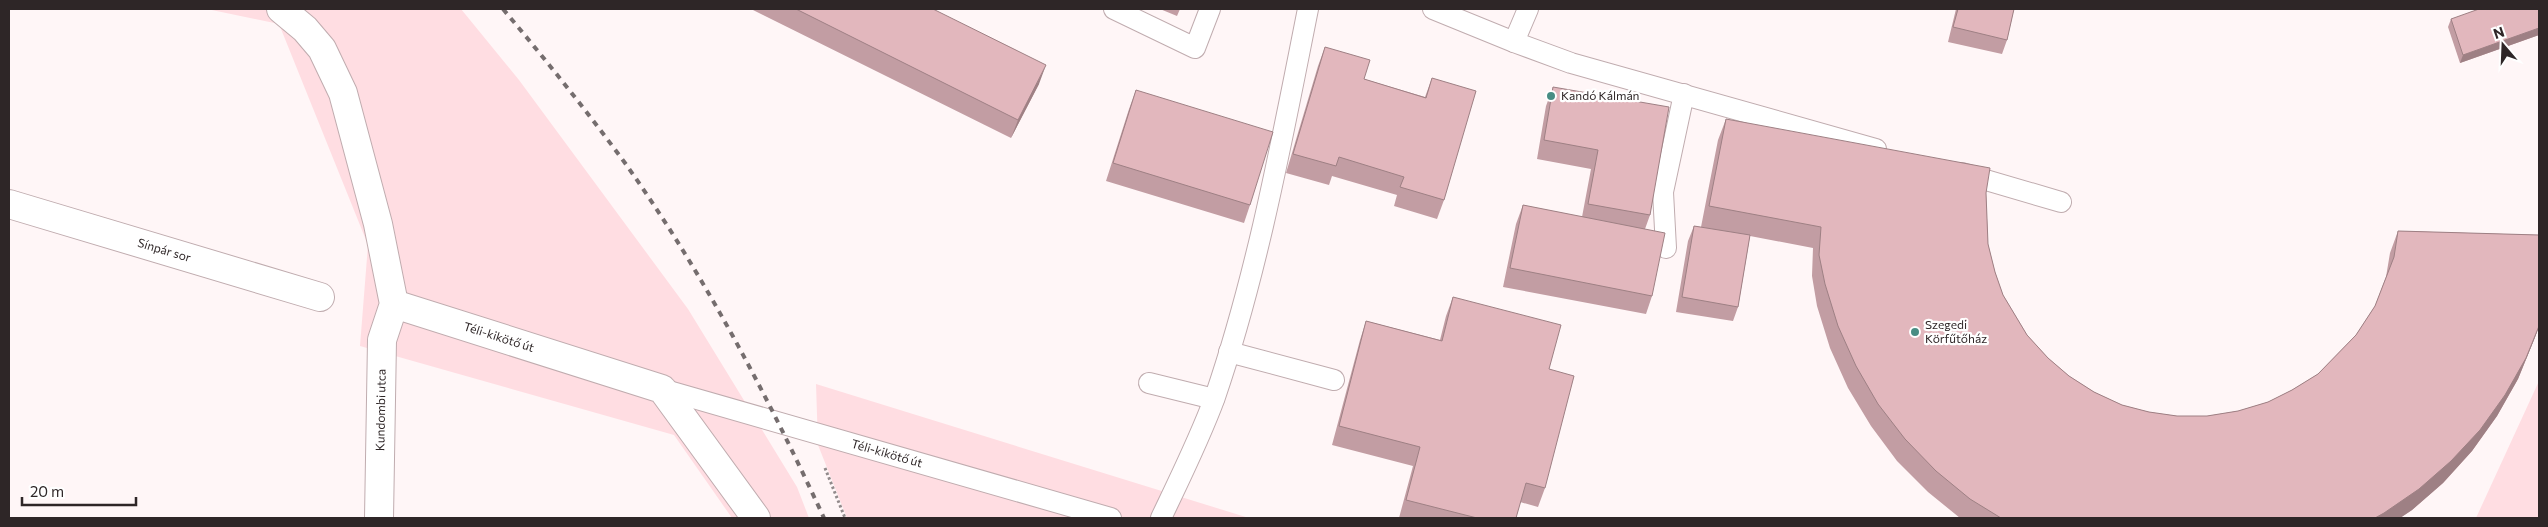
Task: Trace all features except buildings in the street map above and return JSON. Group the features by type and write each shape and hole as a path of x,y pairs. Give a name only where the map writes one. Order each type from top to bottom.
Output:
{"street":[{"path":"281,9 305,28 322,49 343,93 378,224 394,304"},
{"name":"Sínpár sor","path":"9,204 320,297"},
{"name":"Téli-kikötő út","path":"394,304 662,389"},
{"name":"Kundombi utca","path":"379,518 382,340 394,304"},
{"path":"662,389 756,518"}],"lane":[{"path":"1114,9 1195,48 1210,9"},
{"path":"1161,518 1214,399 1229,352 1279,151 1308,9"},
{"path":"1433,9 1514,42 1570,62 1891,154"},
{"path":"1514,42 1528,9"},
{"path":"1666,248 1663,192 1684,94"},
{"path":"1948,170 2061,202"},
{"path":"1229,352 1334,380"},
{"path":"1149,383 1214,399"},
{"name":"Téli-kikötő út","path":"662,389 1111,518"}],"path":[{"path":"809,431 845,518"}],"shaded area":[{"path":"207,9 461,9 519,80 688,309 797,487 809,518 732,518 674,435 360,346 368,245 279,24"},
{"path":"2539,381 2539,518 2476,518"},
{"path":"816,384 1249,518 847,518 818,445"}],"railway":[{"path":"503,9 610,143 654,205 733,336 780,426 824,518"}],"place":[{"name":"Kandó Kálmán","path":"1551,96"},
{"name":"Szegedi Körfűtőház","path":"1915,332"}]}
